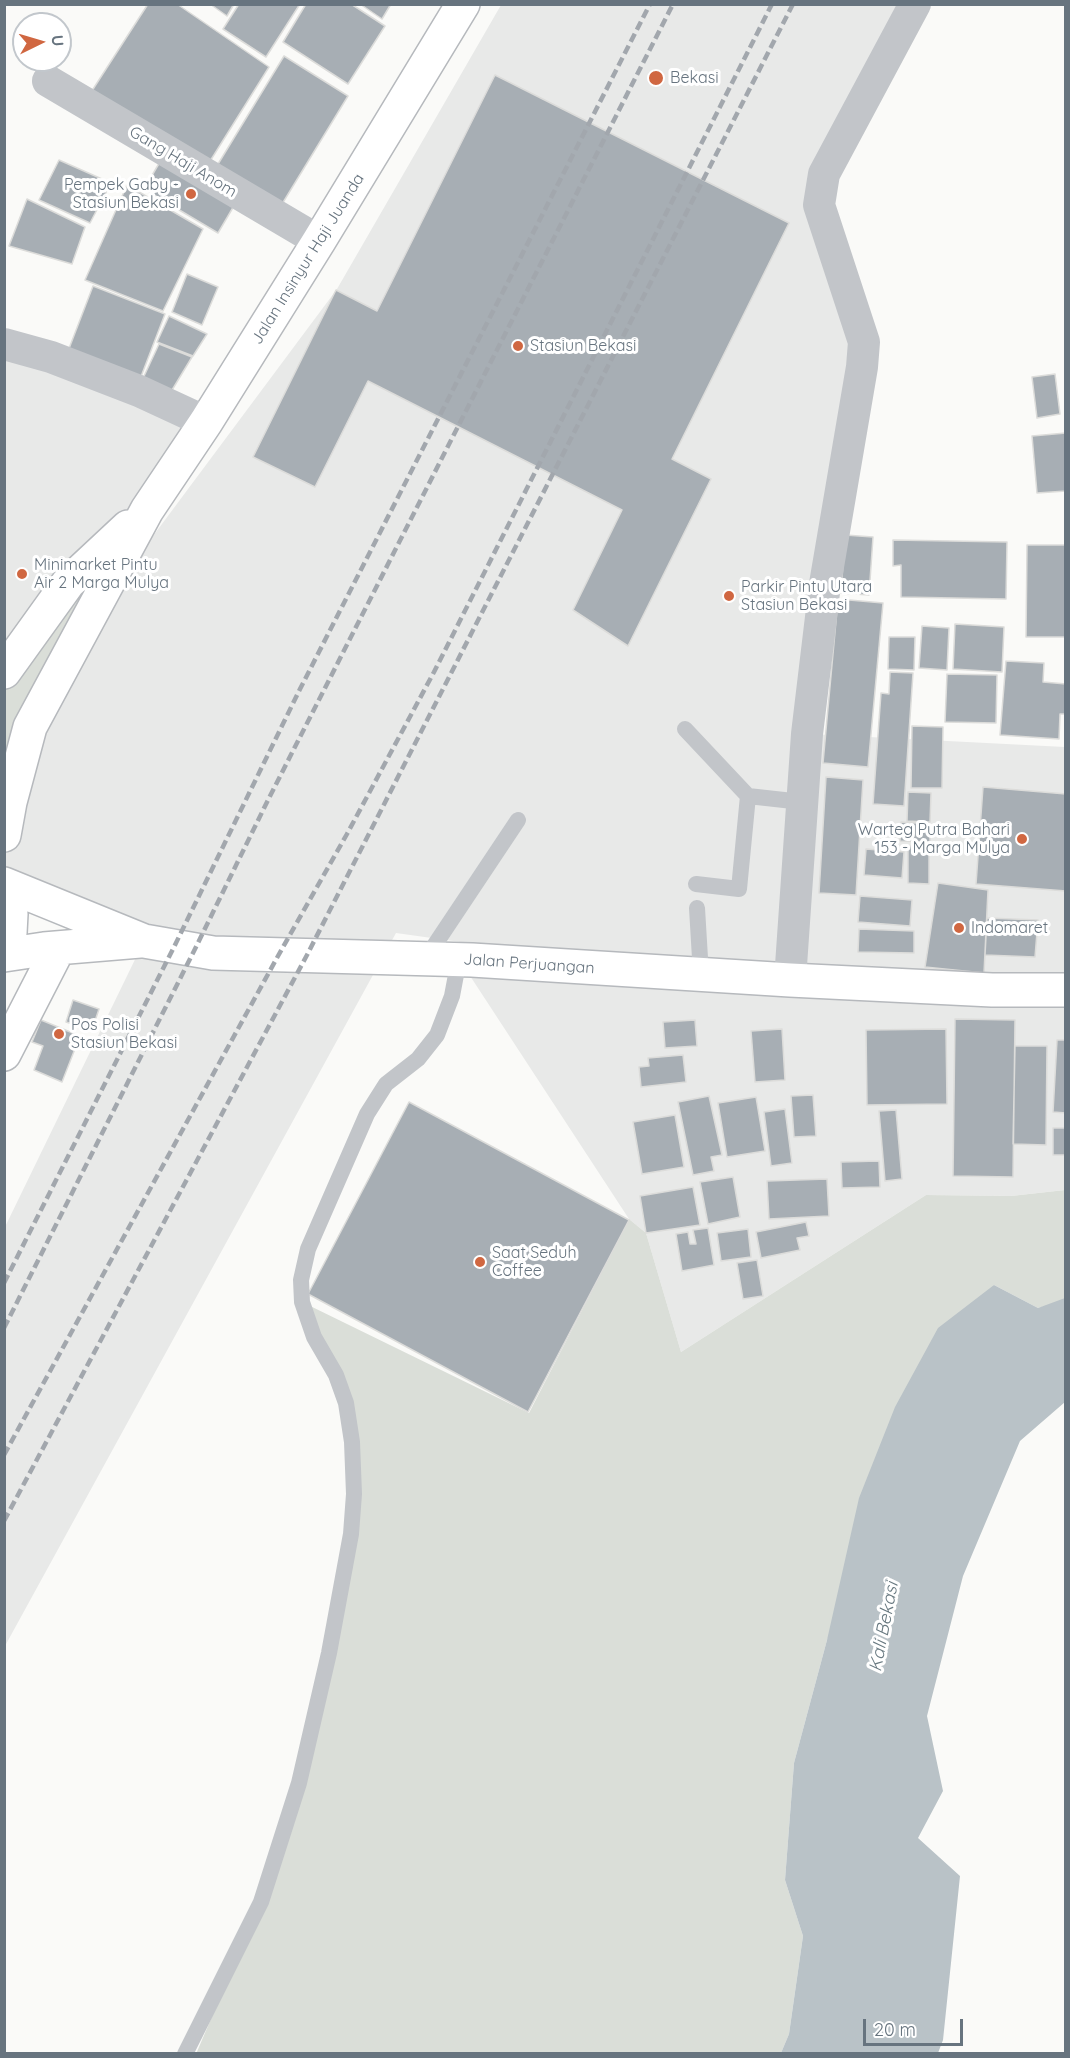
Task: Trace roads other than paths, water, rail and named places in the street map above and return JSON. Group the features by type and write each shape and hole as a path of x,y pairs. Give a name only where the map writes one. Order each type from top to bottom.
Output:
{"main road":[{"name":"Jalan Insinyur Haji Juanda","path":"4,835 10,802 30,727 147,510 206,422 464,4"},
{"name":"Jalan Insinyur Haji Juanda","path":"4,672 68,583 147,510"},
{"name":"Jalan Perjuangan","path":"4,884 144,940 213,953 459,959 790,980 992,990 1065,990"},
{"path":"4,893 10,914 10,933 4,953 144,940"},
{"path":"4,1054 58,949"}],"street":[{"path":"790,980 807,734 825,584 864,342 819,205 824,174 915,4"},
{"name":"Gang Haji Anom","path":"48,81 319,241"},
{"path":"4,344 51,357 138,391 206,422"}],"lane":[{"path":"685,729 748,796 802,802"},
{"path":"696,884 739,889 748,796"},
{"path":"426,958 518,820"},
{"path":"697,908 701,975"},
{"path":"185,2054 261,1902 299,1783 329,1653 351,1534 354,1494 352,1442 346,1403 336,1375 314,1337 302,1302 301,1280 308,1249 367,1114 386,1084 418,1059 437,1035 452,996 459,959"}],"water":[{"name":"Kali Bekasi","path":"994,1285 1038,1308 1065,1298 1065,1402 1020,1441 963,1576 927,1716 943,1791 918,1838 960,1876 943,2040 938,2053 781,2053 789,2034 803,1936 785,1880 794,1763 827,1640 859,1498 895,1407 938,1328"}],"railway":[{"path":"4,1283 174,947 300,689 650,4"},
{"path":"4,1328 269,798 673,4"},
{"path":"4,1455 434,672 772,4"},
{"path":"4,1521 307,955 793,4"}],"place":[{"name":"Bekasi","path":"656,78"},
{"name":"Pempek Gaby - Stasiun Bekasi","path":"191,194"},
{"name":"Stasiun Bekasi","path":"518,346"},
{"name":"Minimarket Pintu Air 2 Marga Mulya","path":"22,574"},
{"name":"Parkir Pintu Utara Stasiun Bekasi","path":"729,596"},
{"name":"Warteg Putra Bahari 153 - Marga Mulya","path":"1022,839"},
{"name":"Indomaret","path":"959,928"},
{"name":"Pos Polisi Stasiun Bekasi","path":"59,1034"},
{"name":"Saat Seduh Coffee","path":"480,1262"}]}
